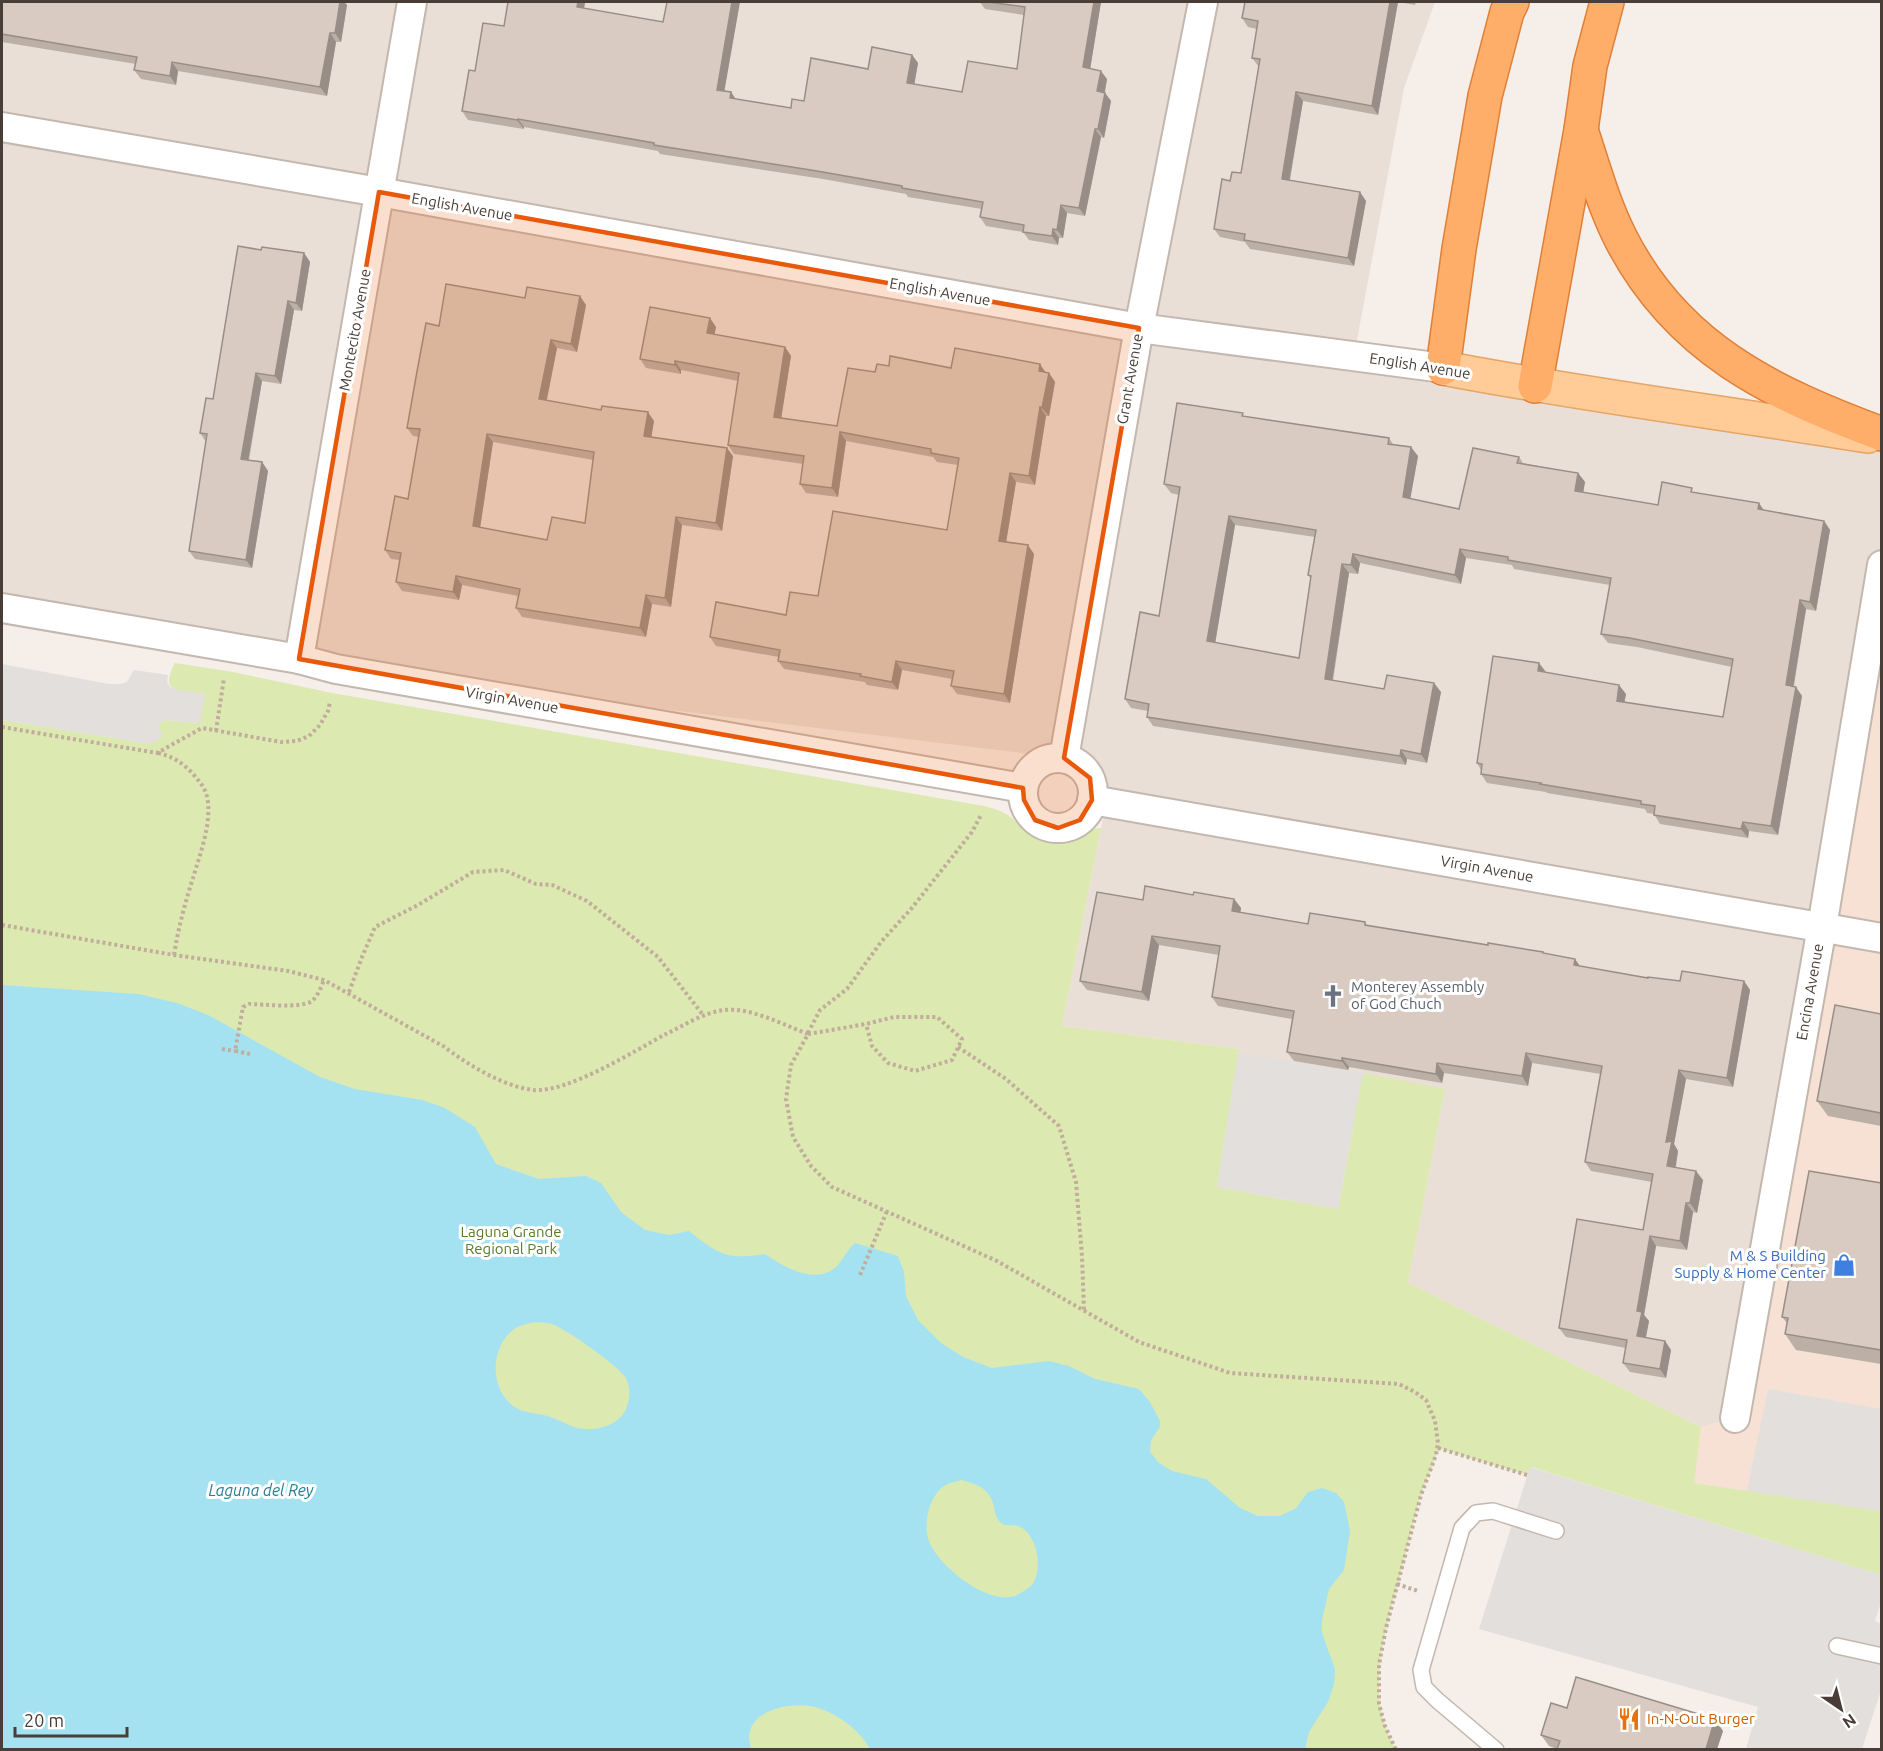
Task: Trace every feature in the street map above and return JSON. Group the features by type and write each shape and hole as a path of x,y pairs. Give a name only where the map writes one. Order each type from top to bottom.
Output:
{"highway":[{"path":"1443,368 1459,249 1485,96 1507,12 1512,2"},
{"path":"1536,386 1590,66 1607,2"},
{"path":"1581,130 1604,201 1620,237 1643,277 1666,308 1697,338 1770,387 1824,413 1881,436"}],"main road":[{"name":"English Avenue","path":"1443,368 1536,386 1881,436"}],"street":[{"name":"Montecito Avenue","path":"298,659 412,2"},
{"name":"Grant Avenue","path":"1064,758 1139,328 1203,2"},
{"name":"English Avenue","path":"2,127 1139,328 1443,368"},
{"name":"Encina Avenue","path":"1735,1418 1822,927 1881,565"},
{"name":"Virgin Avenue","path":"2,609 298,659 336,669 1023,788"},
{"path":"1053,758 1064,758 1084,768 1093,788 1092,800 1088,812 1070,826 1058,828 1046,826 1035,820 1028,811 1023,788 1026,777 1033,768 1053,758"},
{"name":"Virgin Avenue","path":"1092,800 1881,938"}],"lane":[{"path":"1496,1749 1437,1701 1424,1687 1420,1670 1462,1528 1476,1513 1493,1511 1556,1531"},
{"path":"1837,1647 1880,1658"}],"path":[{"path":"216,731 228,648"},
{"path":"157,753 202,728 281,742 297,741 309,736 320,725 331,700"},
{"path":"2,727 170,756 201,782 207,794 208,814 201,855 190,888 174,955"},
{"path":"983,809 972,832 911,909 881,942 847,989 820,1010 791,1065 786,1099 794,1137 811,1166 832,1187 997,1261 1139,1342 1230,1373 1399,1384 1426,1400 1435,1421 1438,1448 1421,1495 1386,1628 1379,1665 1379,1704 1385,1726 1396,1749"},
{"path":"349,992 375,927 418,905 473,872 504,870 536,884 552,885 587,901 658,957 703,1015"},
{"path":"2,926 174,955 288,971 324,980 443,1046 460,1059 511,1085 534,1090 556,1088 582,1078 703,1015 726,1010 752,1013 808,1034 894,1017 937,1017 962,1039 952,1060 915,1071 888,1063 872,1046 866,1024"},
{"path":"235,1051 243,1007 249,1004 304,1005 313,1000 324,980"},
{"path":"958,1047 1006,1079 1059,1126 1076,1182 1084,1310"},
{"path":"222,1049 250,1054"},
{"path":"860,1275 887,1211"},
{"path":"1438,1448 1527,1475"}],"highlighted area":[{"path":"379,192 1139,328 1064,758 1090,778 1092,800 1080,820 1058,828 1035,820 1024,800 1023,788 299,659"}],"shaded area":[{"path":"2,2 1435,2 1404,88 1354,356 1881,438 1881,565 1735,1418 1701,1427 1408,1283 1445,1089 1217,1187 1239,1049 1062,1026 1106,803 1093,788 1084,768 1075,762 1063,758 336,669 2,608"},
{"path":"1881,662 1881,1511 1693,1483 1701,1427 1735,1418 1822,927"},
{"path":"2,664 109,684 127,682 134,670 168,675 167,682 170,687 205,694 200,723 164,720 159,724 159,730 164,735 152,744 2,720"},
{"path":"1238,1053 1363,1073 1338,1209 1217,1187"},
{"path":"1768,1389 1881,1409 1881,1511 1747,1491"},
{"path":"1530,1467 1881,1575 1881,1602 1875,1621 1881,1624 1881,1690 1862,1749 1746,1749 1758,1707 1479,1629"}],"green space":[{"name":"Laguna Grande Regional Park","path":"175,663 233,672 332,693 984,806 1006,814 1027,831 1041,838 1064,837 1101,828 1062,1026 1239,1049 1217,1187 1338,1209 1363,1073 1445,1089 1408,1283 1701,1427 1694,1483 1881,1511 1881,1575 1531,1467 1527,1475 1438,1448 1415,1516 1383,1642 1379,1686 1381,1707 1386,1728 1396,1749 2,1749 2,720 152,744 159,730 159,724 164,720 199,723 205,694 180,691 170,686 170,673"}],"water":[{"name":"Laguna del Rey","path":"2,985 138,994 177,1003 208,1015 320,1077 355,1089 422,1100 445,1108 475,1127 496,1164 539,1179 586,1176 601,1183 621,1212 645,1230 669,1235 689,1231 708,1246 724,1254 752,1256 765,1254 791,1269 811,1275 830,1271 838,1265 855,1243 898,1256 904,1272 906,1296 918,1320 941,1343 963,1357 992,1368 1049,1361 1069,1366 1095,1379 1139,1389 1150,1402 1160,1421 1160,1427 1151,1440 1150,1452 1159,1463 1172,1471 1206,1479 1240,1508 1258,1516 1280,1516 1296,1508 1308,1492 1322,1488 1336,1493 1344,1502 1350,1531 1344,1570 1329,1589 1322,1620 1322,1633 1335,1669 1334,1684 1328,1702 1309,1732 1305,1749 870,1749 854,1729 839,1718 815,1707 798,1705 778,1708 760,1716 750,1731 751,1749 2,1748","holes":["534,1322 550,1323 559,1327 592,1348 621,1372 629,1386 624,1414 612,1424 581,1429 549,1416 522,1411 508,1402 497,1382 496,1359 505,1338 515,1328","961,1480 978,1486 986,1492 990,1496 999,1521 1005,1525 1018,1526 1025,1530 1034,1544 1038,1562 1035,1579 1030,1587 1015,1596 1004,1597 979,1590 944,1564 930,1544 926,1526 931,1503 944,1486"]}],"building":[{"path":"2,2 340,2 335,33 330,33 320,87 172,62 170,76 134,70 137,57 2,34"},
{"path":"508,2 578,2 577,7 663,22 667,2 732,2 717,90 731,92 730,98 791,108 792,99 804,101 811,58 868,69 872,47 912,55 907,83 962,92 968,61 1017,69 1025,7 988,2 1094,2 1083,67 1101,71 1097,91 1105,93 1098,129 1095,129 1079,208 1061,205 1057,230 1053,229 1052,236 1023,232 1024,225 980,217 983,202 817,171 462,111 469,70 475,71 483,23 504,26"},
{"path":"1245,2 1390,2 1372,106 1296,92 1282,179 1360,192 1348,258 1244,240 1245,234 1214,229 1222,179 1230,181 1232,172 1241,173 1260,59 1252,58 1258,21 1242,18"},
{"path":"238,246 304,253 296,303 288,301 275,376 256,373 241,459 262,462 246,560 189,551 207,434 200,433 206,398 213,399"},
{"path":"446,284 525,298 527,287 580,296 571,344 551,340 539,399 601,410 602,406 648,412 644,436 727,448 716,523 676,517 665,598 646,595 640,628 516,608 520,589 456,576 453,592 396,582 401,553 385,550 395,496 408,499 420,429 407,428 426,323 439,326","holes":["487,434 594,452 585,523 552,517 547,540 473,526"]},
{"path":"650,307 710,318 707,333 785,347 774,417 837,426 848,368 875,372 877,364 889,366 890,356 951,368 955,348 1040,364 1039,371 1049,373 1042,408 1040,407 1029,476 1010,473 999,541 1028,545 1004,694 951,686 954,671 896,661 892,682 860,676 861,674 778,661 780,650 710,637 716,602 786,615 790,592 818,596 833,511 947,530 959,458 931,453 931,449 840,432 832,488 800,484 804,456 728,445 739,373 675,361 675,365 640,359"},
{"path":"1177,403 1243,413 1242,416 1389,438 1388,444 1411,447 1403,497 1459,509 1473,448 1519,457 1517,463 1578,473 1575,491 1658,505 1662,482 1692,488 1691,492 1759,503 1758,509 1824,521 1810,602 1800,600 1786,685 1796,687 1771,826 1743,822 1741,829 1654,815 1655,806 1641,804 1641,801 1481,774 1482,764 1477,763 1493,656 1539,663 1538,671 1619,685 1617,701 1723,717 1733,659 1601,634 1611,578 1508,560 1508,557 1460,549 1455,575 1353,554 1351,565 1342,564 1325,679 1384,689 1387,675 1434,683 1421,754 1401,750 1400,756 1147,717 1149,704 1125,699 1140,612 1159,616 1180,487 1164,484","holes":["1229,516 1316,530 1308,575 1311,576 1299,658 1207,641"]},
{"path":"1145,886 1193,895 1194,892 1234,899 1232,911 1308,924 1310,913 1365,922 1365,925 1543,952 1575,959 1574,965 1648,978 1680,981 1682,971 1744,981 1727,1078 1679,1070 1666,1142 1672,1141 1667,1166 1696,1171 1690,1203 1686,1203 1680,1241 1650,1236 1637,1311 1642,1312 1637,1336 1665,1341 1660,1369 1623,1363 1627,1340 1559,1328 1577,1219 1643,1230 1653,1174 1585,1162 1602,1066 1526,1053 1522,1076 1437,1063 1436,1074 1342,1058 1342,1061 1287,1052 1294,1011 1212,997 1220,946 1152,936 1142,992 1080,981 1097,892 1143,900"},
{"path":"1835,1005 1881,1014 1881,1113 1817,1101"},
{"name":"M & S Building Supply & Home Center","path":"1809,1171 1881,1183 1881,1350 1785,1334 1788,1318 1782,1317"},
{"name":"In-N-Out Burger","path":"1576,1677 1715,1719 1706,1749 1557,1749 1560,1741 1541,1735 1551,1703 1567,1708"}],"place":[{"name":"Monterey Assembly of God Chuch","path":"1333,996"},
{"name":"M & S Building Supply & Home Center","path":"1844,1265"},
{"name":"In-N-Out Burger","path":"1629,1719"}]}
